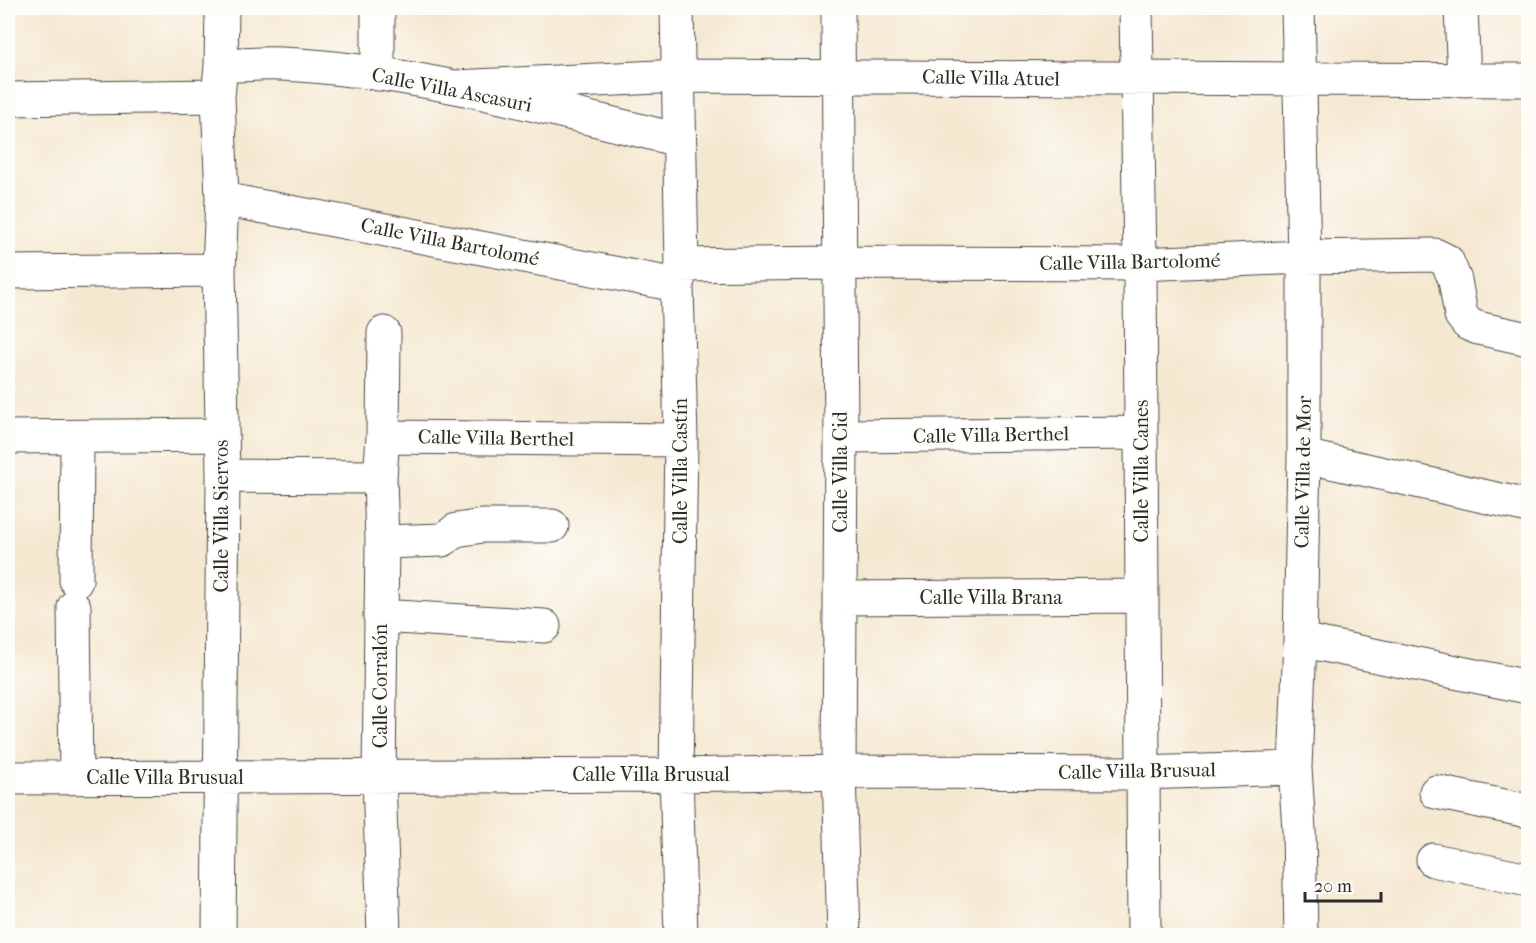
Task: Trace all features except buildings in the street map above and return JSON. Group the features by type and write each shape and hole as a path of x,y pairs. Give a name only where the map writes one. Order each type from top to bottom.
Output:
{"street":[{"name":"Calle Villa Siervos","path":"219,936 223,476 219,270 222,199 220,81 222,8"},
{"path":"378,8 378,74"},
{"name":"Calle Villa Castín","path":"677,8 681,440 676,775 681,936"},
{"name":"Calle Villa Cid","path":"838,8 841,436 839,772 844,936"},
{"name":"Calle Villa Canes","path":"1136,8 1144,936"},
{"name":"Calle Villa de Mor","path":"1298,8 1304,257 1304,456 1295,768 1299,830 1300,936"},
{"path":"1461,8 1464,80"},
{"name":"Calle Villa Ascasuri","path":"8,99 220,81 280,64 378,74 455,87 679,140"},
{"name":"Calle Villa Atuel","path":"455,87 678,76 1137,80 1528,80"},
{"name":"Calle Villa Bartolomé","path":"222,199 680,275 840,263 1140,264 1304,257 1435,255 1447,261 1455,280 1461,315 1468,324 1528,339"},
{"path":"8,272 219,270"},
{"name":"Calle Corralón","path":"384,333 383,437 380,477 382,542 379,775 384,936"},
{"name":"Calle Villa Berthel","path":"841,436 1140,434"},
{"path":"8,437 221,435"},
{"name":"Calle Villa Berthel","path":"383,437 681,440"},
{"path":"76,777 77,438"},
{"path":"1304,456 1528,506"},
{"path":"223,476 380,477"},
{"path":"382,542 443,540 456,530 483,526 552,526"},
{"name":"Calle Villa Brana","path":"840,598 1141,596"},
{"path":"380,616 544,626"},
{"path":"1300,640 1528,687"},
{"name":"Calle Villa Brusual","path":"8,778 676,775 839,772 1142,773 1295,768"},
{"path":"1436,792 1528,811"},
{"path":"1433,860 1528,880"}]}
